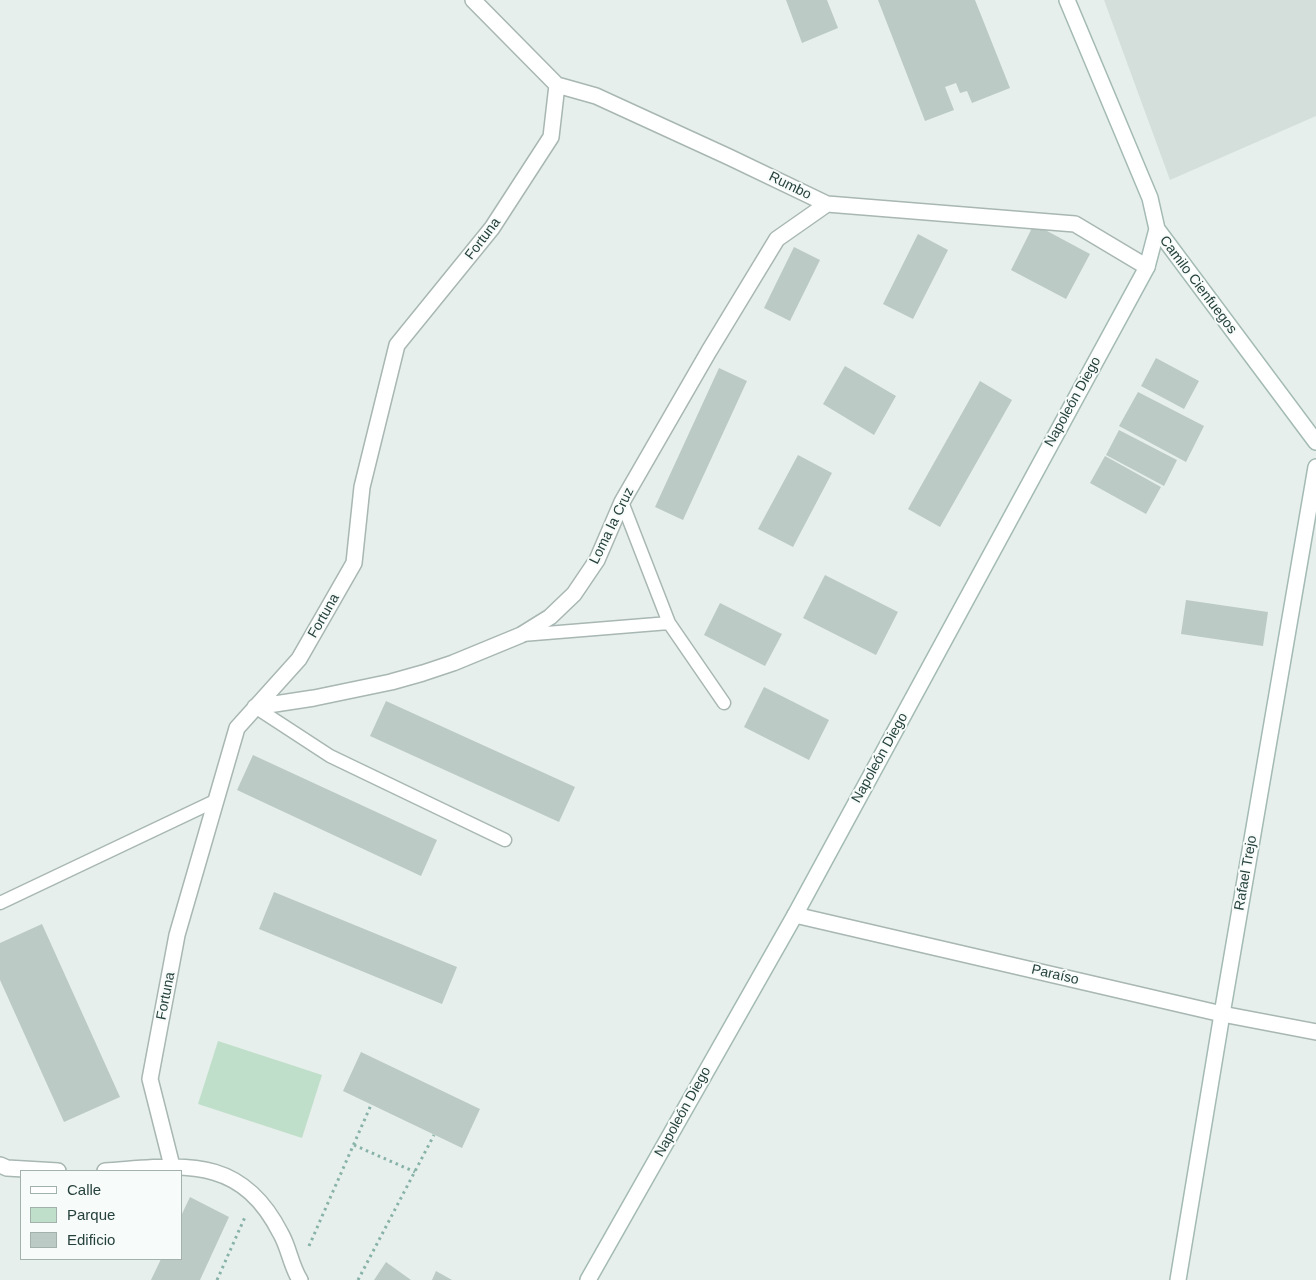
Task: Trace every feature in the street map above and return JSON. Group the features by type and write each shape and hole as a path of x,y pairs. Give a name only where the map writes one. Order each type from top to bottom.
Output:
{"street":[{"name":"Rumbo","path":"473,0 557,85 596,96 827,204 1076,224 1147,267"},
{"name":"Camilo Cienfuegos","path":"1067,0 1150,198 1157,229 1316,442"},
{"name":"Fortuna","path":"172,1166 150,1079 178,935 237,728 299,659 354,563 362,487 397,345 492,228 550,137 557,85"},
{"name":"Loma la Cruz","path":"256,707 314,698 391,682 453,663 521,635 550,617 574,594 597,560 622,502 709,351 777,239 827,204"},
{"name":"Napoleón Diego","path":"588,1280 795,915 1147,267 1157,229"},
{"name":"Rafael Trejo","path":"1178,1280 1316,467"},
{"name":"Paraíso","path":"795,915 1222,1014 1316,1032"},
{"path":"0,1165 7,1168 41,1170"},
{"path":"118,1170 172,1166 202,1168 236,1180 259,1198 282,1234 298,1277"}],"lane":[{"path":"622,502 669,623 724,703"},
{"path":"521,635 669,623"},
{"path":"256,707 330,756 505,840"},
{"path":"0,903 217,800"}],"path":[{"path":"298,1277 371,1105"},
{"path":"358,1280 434,1135"},
{"path":"354,1145 415,1172"},
{"path":"217,1280 249,1209 259,1198"}],"shaded area":[{"path":"1104,0 1316,0 1316,116 1170,180"}],"green space":[{"path":"218,1041 322,1075 302,1138 198,1104"}],"building":[{"path":"786,0 827,0 838,28 802,43"},
{"path":"878,0 975,0 1010,88 972,103 967,91 960,93 956,83 945,87 954,110 925,121"},
{"path":"1034,224 1090,254 1066,299 1011,270"},
{"path":"918,234 948,250 913,319 883,304"},
{"path":"794,247 820,260 790,321 764,308"},
{"path":"1156,358 1199,381 1184,409 1141,386"},
{"path":"845,366 896,396 874,435 823,404"},
{"path":"719,368 747,381 683,520 655,507"},
{"path":"980,381 1012,400 940,527 908,509"},
{"path":"1138,392 1204,426 1186,462 1119,426"},
{"path":"1119,430 1177,460 1164,486 1106,455"},
{"path":"798,455 832,473 793,547 758,529"},
{"path":"1105,456 1161,487 1146,514 1090,483"},
{"path":"825,575 898,612 876,655 803,618"},
{"path":"1186,600 1268,612 1263,646 1181,634"},
{"path":"720,603 782,634 765,666 704,635"},
{"path":"764,687 829,720 809,760 744,727"},
{"path":"386,701 575,787 559,822 370,736"},
{"path":"253,755 437,840 421,876 237,790"},
{"path":"274,892 457,967 442,1004 259,929"},
{"path":"42,924 120,1097 64,1122 0,980 0,943"},
{"path":"361,1052 480,1109 462,1148 343,1091"},
{"path":"190,1197 229,1217 200,1280 151,1280 161,1260 182,1260 182,1214"},
{"path":"386,1262 411,1280 374,1280"},
{"path":"436,1271 452,1280 432,1280"}]}
